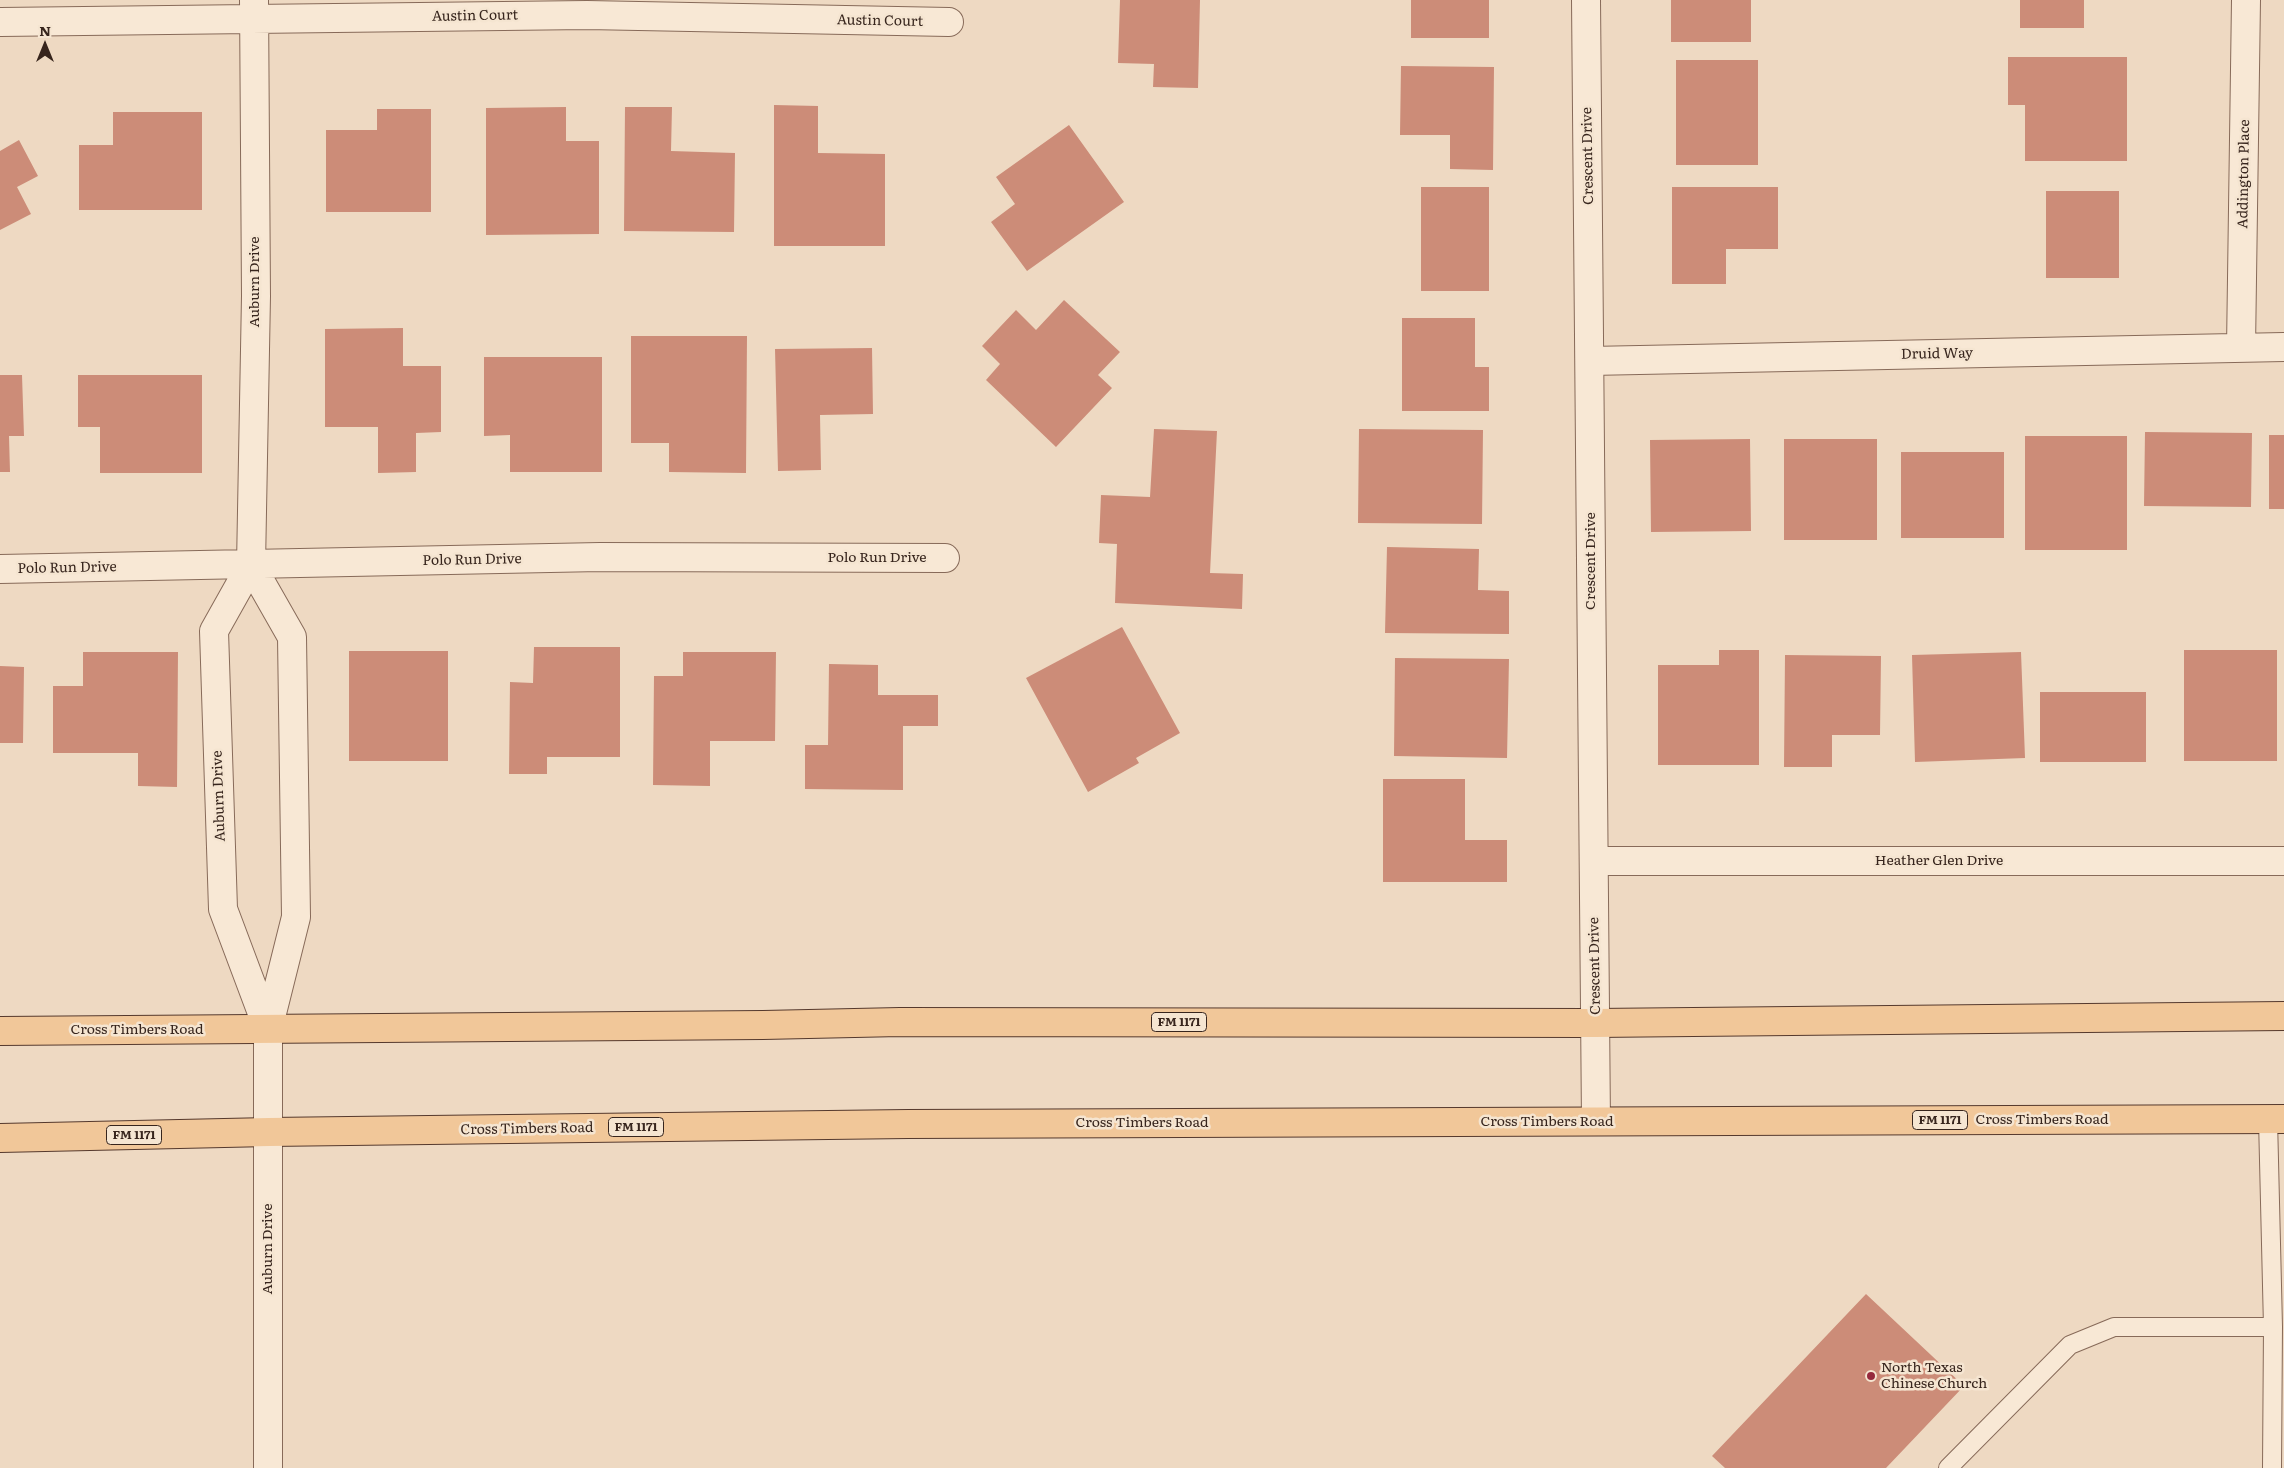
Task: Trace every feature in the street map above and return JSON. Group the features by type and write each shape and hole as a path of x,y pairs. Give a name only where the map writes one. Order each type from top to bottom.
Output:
{"main road":[{"name":"Cross Timbers Road","path":"0,1031 763,1025 900,1022 1595,1023 2284,1016"},
{"name":"Cross Timbers Road","path":"0,1138 268,1132 908,1124 2276,1119"}],"street":[{"name":"Crescent Drive","path":"1586,0 1596,1121"},
{"name":"Addington Place","path":"2241,348 2246,0"},
{"name":"Austin Court","path":"0,22 254,9 949,22"},
{"name":"Auburn Drive","path":"254,9 256,296 251,564 214,631 223,909 268,1029"},
{"name":"Druid Way","path":"1590,360 2284,347"},
{"name":"Polo Run Drive","path":"0,569 600,558 944,558"},
{"name":"Auburn Drive","path":"251,564 292,637 296,917 268,1029 268,1468"},
{"name":"Heather Glen Drive","path":"1594,861 2284,861"}],"lane":[{"path":"2272,1468 2276,1119"},
{"path":"1948,1468 2070,1345 2114,1327 2273,1327"}],"building":[{"path":"1120,0 1200,0 1198,88 1153,87 1154,64 1118,63"},
{"path":"1411,0 1489,0 1489,38 1411,38"},
{"path":"1671,0 1751,0 1751,42 1671,42"},
{"path":"2020,0 2084,0 2084,28 2020,28"},
{"path":"2008,57 2127,57 2127,161 2025,161 2025,105 2008,105"},
{"path":"1676,60 1758,60 1758,165 1676,165"},
{"path":"1401,66 1494,67 1493,170 1450,169 1450,135 1400,135"},
{"path":"774,105 818,106 818,153 885,154 885,246 774,246"},
{"path":"566,107 566,141 599,141 599,234 486,235 486,108"},
{"path":"625,107 672,107 671,151 735,153 734,232 624,231"},
{"path":"377,109 431,109 431,212 326,212 326,130 377,130"},
{"path":"113,112 202,112 202,210 79,210 79,145 113,145"},
{"path":"1069,125 1124,202 1027,271 991,222 1015,204 996,177"},
{"path":"19,140 38,176 17,187 31,214 0,230 0,151"},
{"path":"1421,187 1489,187 1489,291 1421,291"},
{"path":"1672,187 1778,187 1778,249 1726,249 1726,284 1672,284"},
{"path":"2046,191 2119,191 2119,278 2046,278"},
{"path":"1064,300 1120,352 1098,375 1112,388 1056,447 986,380 1000,364 982,346 1016,310 1036,330"},
{"path":"1402,318 1475,318 1475,367 1489,367 1489,411 1402,411"},
{"path":"403,328 403,366 441,366 441,432 416,433 416,472 378,473 378,427 325,427 325,329"},
{"path":"631,336 747,336 746,473 669,472 669,443 631,443"},
{"path":"872,348 873,414 820,415 821,470 778,471 775,349"},
{"path":"484,357 602,357 602,472 510,472 510,435 484,436"},
{"path":"0,375 22,375 24,436 9,436 10,472 0,472"},
{"path":"78,375 202,375 202,473 100,473 100,427 78,427"},
{"path":"1154,429 1217,431 1210,573 1243,574 1242,609 1115,603 1117,544 1099,543 1101,495 1150,497"},
{"path":"1359,429 1483,430 1482,524 1358,523"},
{"path":"2145,432 2252,433 2251,507 2144,506"},
{"path":"2269,435 2284,435 2284,509 2269,509"},
{"path":"2025,436 2127,436 2127,550 2025,550"},
{"path":"1750,439 1751,531 1651,532 1650,440"},
{"path":"1784,439 1877,439 1877,540 1784,540"},
{"path":"1901,452 2004,452 2004,538 1901,538"},
{"path":"1387,547 1479,549 1478,590 1509,591 1509,634 1385,633"},
{"path":"1122,627 1180,733 1136,758 1139,763 1088,792 1026,678"},
{"path":"534,647 620,647 620,757 547,757 547,774 509,774 510,682 533,683"},
{"path":"1719,650 1759,650 1759,765 1658,765 1658,665 1719,665"},
{"path":"2184,650 2277,650 2277,761 2184,761"},
{"path":"349,651 448,651 448,761 349,761"},
{"path":"83,652 178,652 177,787 138,786 138,753 53,753 53,686 83,686"},
{"path":"683,652 776,652 775,741 710,741 710,786 653,785 654,676 683,676"},
{"path":"2021,652 2025,758 1915,762 1912,655"},
{"path":"1785,655 1881,656 1880,735 1832,735 1832,767 1784,767"},
{"path":"1395,658 1509,659 1507,758 1394,756"},
{"path":"829,664 878,665 878,695 938,695 938,726 903,726 903,790 805,789 805,745 828,745"},
{"path":"0,666 24,667 23,743 0,743"},
{"path":"2040,692 2146,692 2146,762 2040,762"},
{"path":"1383,779 1465,779 1465,840 1507,840 1507,882 1383,882"},
{"name":"North Texas Chinese Church","path":"1866,1294 1964,1386 1886,1468 1725,1468 1712,1456"}],"place":[{"name":"North Texas Chinese Church","path":"1871,1376"}]}
